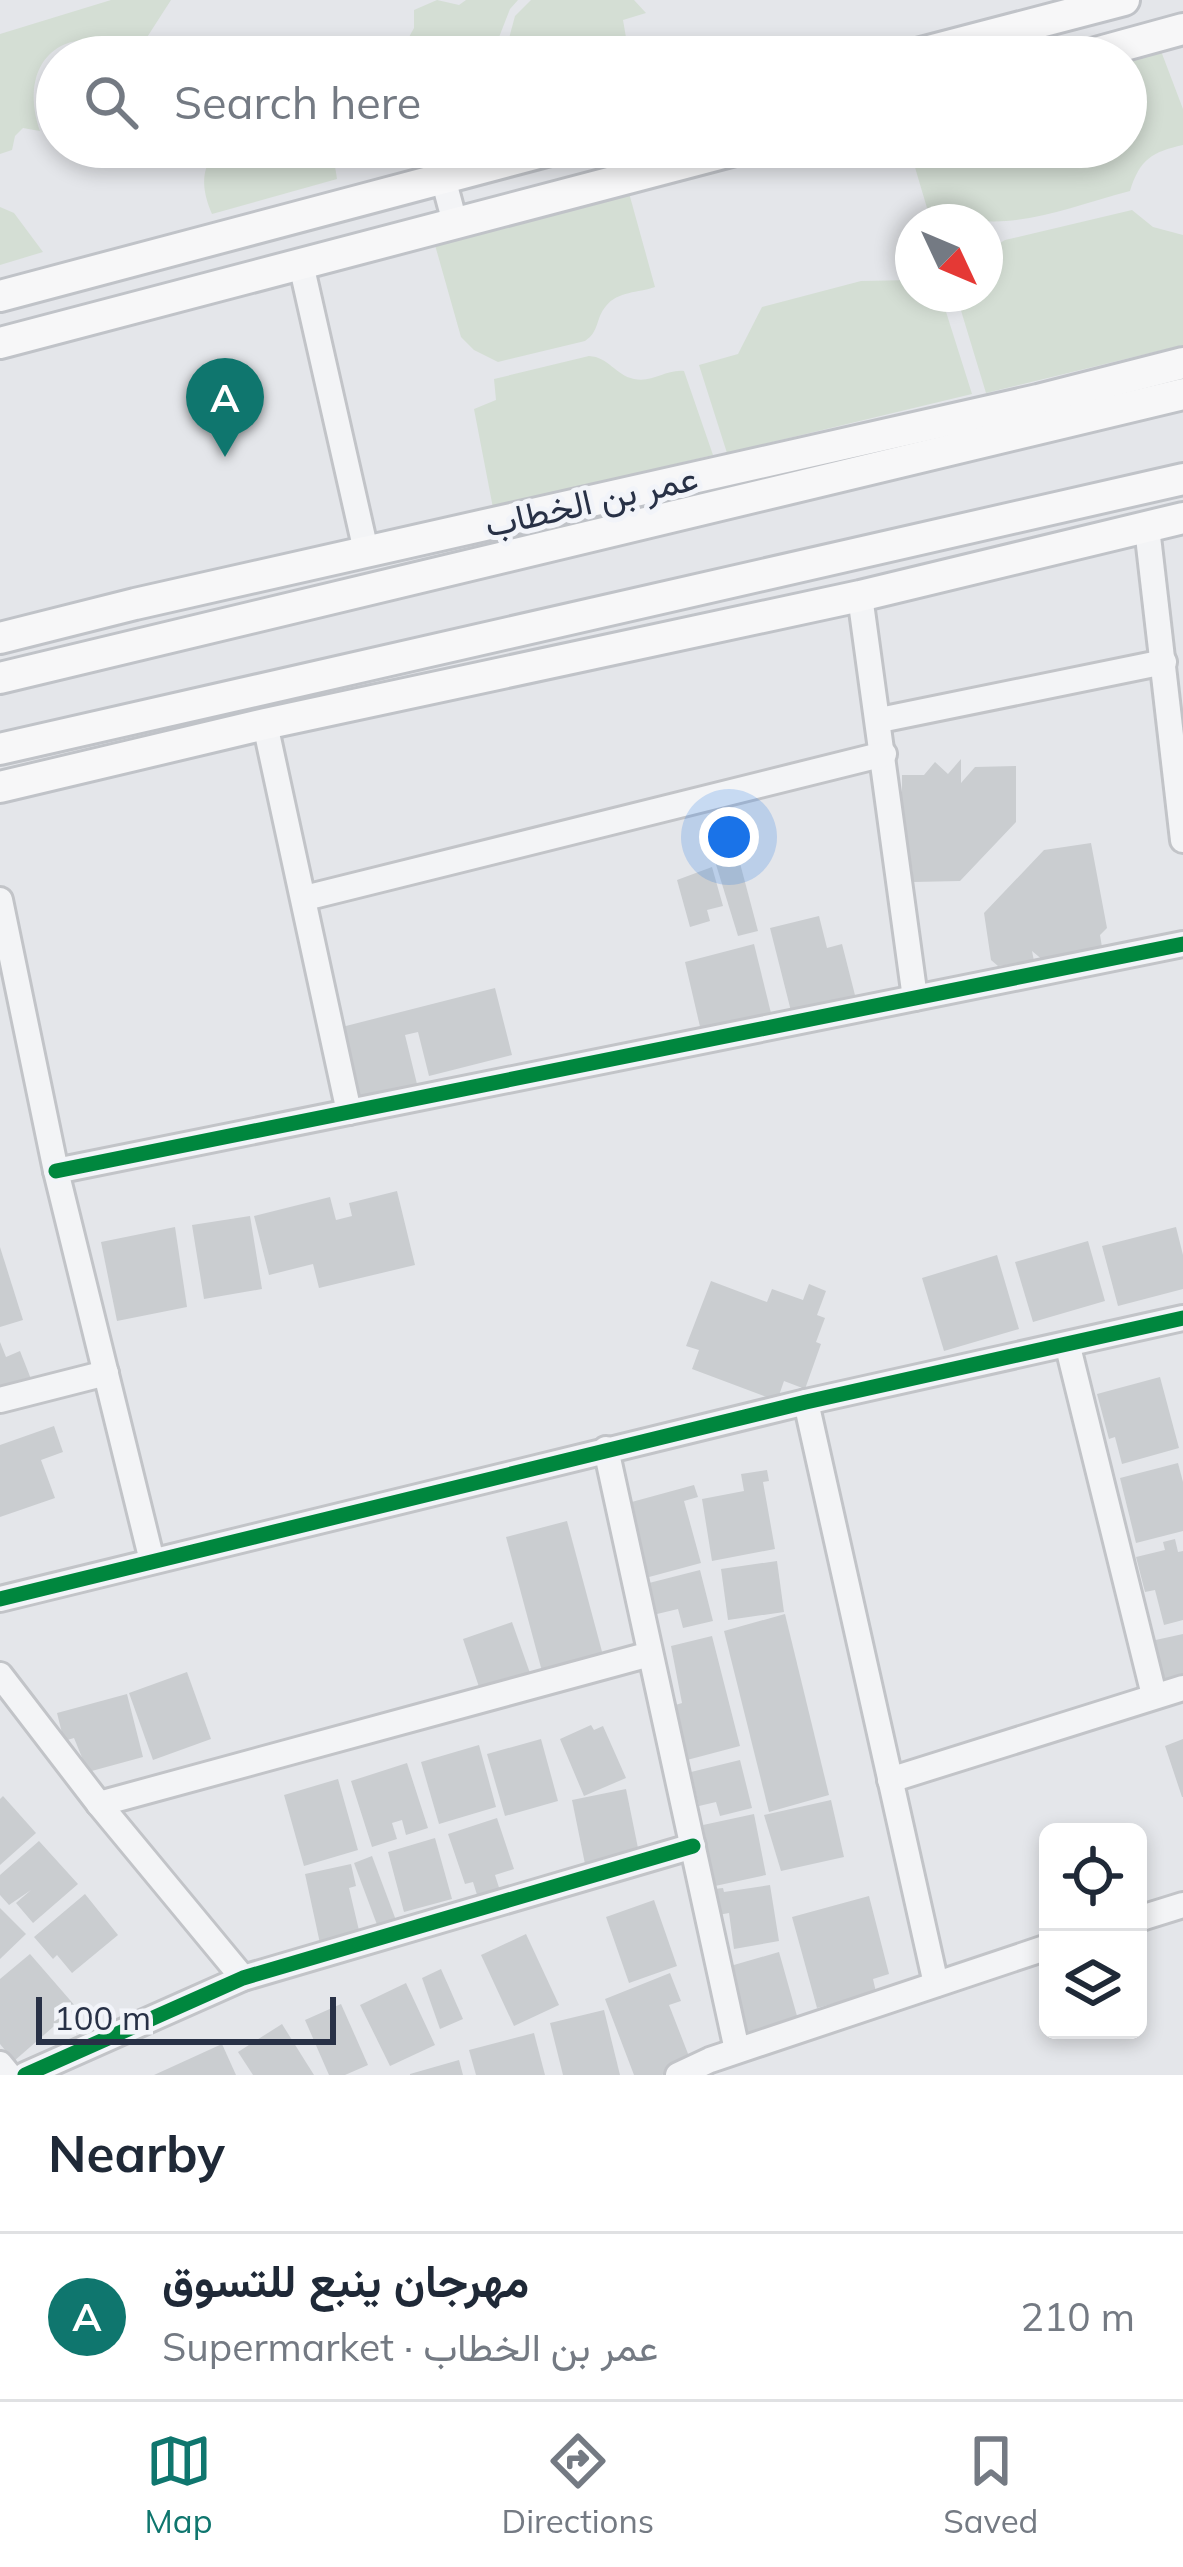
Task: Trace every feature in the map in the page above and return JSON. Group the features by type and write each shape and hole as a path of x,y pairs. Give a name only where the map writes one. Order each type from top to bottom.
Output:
{"main road":[{"path":"986,36 1124,0"},
{"path":"1147,39 1183,29"},
{"path":"0,296 480,168"},
{"path":"0,343 666,168"},
{"name":"عمر بن الخطاب","path":"0,638 1183,363"},
{"path":"0,678 1183,394"},
{"path":"0,748 1183,479"},
{"path":"0,787 266,724 860,596 1183,518"}],"street":[{"path":"442,178 455,223"},
{"path":"301,264 366,551"},
{"path":"1147,528 1177,723 1183,840"},
{"path":"255,577 263,617"},
{"path":"860,596 915,998"},
{"path":"510,633 518,670"},
{"path":"880,720 1164,662"},
{"path":"266,724 349,1112"},
{"path":"305,898 884,754"},
{"path":"0,900 7,967 152,1561"},
{"path":"56,1171 1183,944"},
{"path":"0,1599 606,1449 1183,1318"},
{"path":"1068,1347 1154,1695"},
{"path":"0,1400 106,1372"},
{"path":"806,1402 936,1984"},
{"path":"606,1449 737,2050"},
{"path":"99,1804 650,1654"},
{"path":"0,1675 243,1978"},
{"path":"890,1780 1183,1688"},
{"path":"25,2075 243,1978 694,1846"},
{"path":"1147,1916 1183,1905"},
{"path":"678,2075 737,2050 1039,1950"},
{"path":"0,2064 9,2075"}],"shaded area":[{"path":"111,0 171,0 148,36 36,36 36,130 23,128 12,150 0,154 0,34"},
{"path":"437,0 459,5 466,0 518,0 499,36 410,36 414,10"},
{"path":"531,0 634,0 646,13 623,20 626,36 510,36 515,16"},
{"path":"1161,51 1183,109 1183,145 1147,161 1147,55"},
{"path":"207,168 335,168 337,179 212,214 204,179"},
{"path":"915,168 1141,168 1130,191 1005,221 1003,204 926,204"},
{"path":"629,193 655,287 611,301 585,341 498,362 461,337 435,245"},
{"path":"0,207 14,213 43,252 0,265"},
{"path":"1132,210 1153,227 1183,235 1183,345 986,393 961,312 1003,312 1005,240"},
{"path":"895,280 895,312 946,312 972,394 727,453 699,365 738,354 762,307 861,281"},
{"path":"589,356 634,379 684,371 713,455 493,508 474,409 496,400 494,379"}],"building":[{"path":"961,759 961,783 975,767 1016,766 1016,822 960,881 913,882 912,867 902,858 902,775 924,775 935,762 948,774"},
{"path":"1091,843 1107,928 1100,935 1103,953 1044,961 1032,951 1034,961 998,966 991,960 984,913 1044,850"},
{"path":"737,852 758,931 738,936 714,858"},
{"path":"712,867 723,906 707,910 710,921 690,927 677,880"},
{"path":"819,916 827,948 842,944 857,1003 793,1019 770,928"},
{"path":"754,944 771,1013 701,1031 685,962"},
{"path":"495,988 512,1055 429,1076 418,1032 405,1035 417,1084 355,1100 338,1028"},
{"path":"397,1191 415,1265 319,1288 313,1264 269,1275 254,1216 330,1197 336,1220 352,1216 349,1203"},
{"path":"250,1216 262,1289 204,1299 192,1225"},
{"path":"175,1227 187,1307 117,1321 101,1242"},
{"path":"1176,1227 1183,1255 1183,1289 1118,1306 1102,1246"},
{"path":"1088,1241 1105,1301 1033,1322 1015,1262"},
{"path":"0,1247 23,1320 0,1327"},
{"path":"997,1255 1019,1329 944,1351 922,1278"},
{"path":"711,1281 767,1302 772,1289 803,1300 809,1284 826,1291 817,1315 825,1318 816,1342 821,1344 805,1389 784,1381 777,1401 692,1369 699,1350 686,1346"},
{"path":"0,1342 6,1357 20,1351 31,1379 0,1392"},
{"path":"1160,1377 1179,1448 1122,1464 1115,1437 1109,1439 1097,1394"},
{"path":"54,1426 63,1452 41,1460 55,1498 0,1517 0,1445"},
{"path":"1178,1463 1183,1531 1136,1543 1120,1478"},
{"path":"767,1470 769,1481 763,1482 775,1549 712,1561 702,1499 744,1491 741,1474"},
{"path":"694,1485 698,1497 684,1501 701,1563 649,1577 628,1503"},
{"path":"567,1521 604,1659 543,1675 506,1537"},
{"path":"1175,1539 1178,1552 1183,1551 1183,1620 1164,1625 1155,1590 1145,1592 1136,1557 1165,1550 1163,1542"},
{"path":"777,1561 784,1612 728,1620 721,1569"},
{"path":"700,1570 713,1621 683,1628 678,1609 657,1614 649,1583"},
{"path":"785,1614 829,1795 769,1812 724,1631"},
{"path":"512,1622 530,1673 480,1690 463,1639"},
{"path":"1183,1634 1183,1682 1161,1687 1151,1641"},
{"path":"712,1636 740,1746 687,1760 672,1706 682,1703 671,1646"},
{"path":"187,1672 211,1739 153,1760 129,1693"},
{"path":"127,1694 143,1757 88,1772 74,1738 64,1741 57,1713"},
{"path":"591,1725 594,1730 603,1726 626,1778 584,1796 560,1739"},
{"path":"541,1739 558,1801 505,1816 487,1754"},
{"path":"1183,1739 1183,1797 1182,1797 1165,1746"},
{"path":"479,1745 496,1807 439,1824 421,1762"},
{"path":"740,1760 752,1808 720,1816 716,1802 699,1806 691,1772"},
{"path":"407,1763 428,1828 406,1835 402,1820 392,1823 397,1839 372,1847 351,1781"},
{"path":"338,1779 358,1850 304,1866 284,1795"},
{"path":"626,1789 639,1853 585,1864 572,1800"},
{"path":"3,1796 36,1833 0,1865 0,1799"},
{"path":"831,1800 844,1857 781,1871 764,1815"},
{"path":"754,1814 766,1875 715,1886 703,1825"},
{"path":"497,1818 514,1869 495,1875 501,1894 479,1901 473,1882 465,1884 448,1834"},
{"path":"435,1838 452,1899 404,1912 388,1852"},
{"path":"39,1841 78,1884 33,1923 16,1903 31,1890 9,1905 0,1895 0,1875"},
{"path":"372,1856 397,1923 379,1930 354,1863"},
{"path":"351,1864 356,1886 349,1888 361,1939 321,1948 305,1874"},
{"path":"770,1885 779,1941 734,1949 729,1913 718,1915 714,1889 724,1892"},
{"path":"85,1894 118,1935 72,1973 34,1937"},
{"path":"869,1896 889,1974 873,1979 876,1992 817,2008 792,1917"},
{"path":"654,1900 677,1966 629,1983 606,1917"},
{"path":"0,1908 26,1934 0,1959"},
{"path":"526,1934 559,2005 514,2026 481,1955"},
{"path":"779,1952 799,2023 748,2038 727,1967"},
{"path":"30,1954 76,2007 14,2061 0,2044 0,1979"},
{"path":"441,1969 463,2019 440,2029 422,1978"},
{"path":"670,1973 681,2001 669,2005 692,2064 662,2075 634,2075 605,1999"},
{"path":"406,1983 435,2045 390,2066 360,2005"},
{"path":"341,2004 368,2065 345,2075 329,2075 305,2020"},
{"path":"604,2010 620,2075 563,2075 550,2023"},
{"path":"282,2024 314,2075 253,2075 238,2052"},
{"path":"534,2033 545,2075 476,2075 469,2050"},
{"path":"222,2044 236,2075 154,2075"},
{"path":"459,2060 463,2075 410,2075 410,2074"}],"cycle path":[{"path":"56,1171 1183,944"},
{"path":"0,1599 806,1402 1183,1318"},
{"path":"25,2075 243,1978 693,1846"}],"place":[{"name":"مهرجان ينبع للتسوق","path":"225,457"}]}
